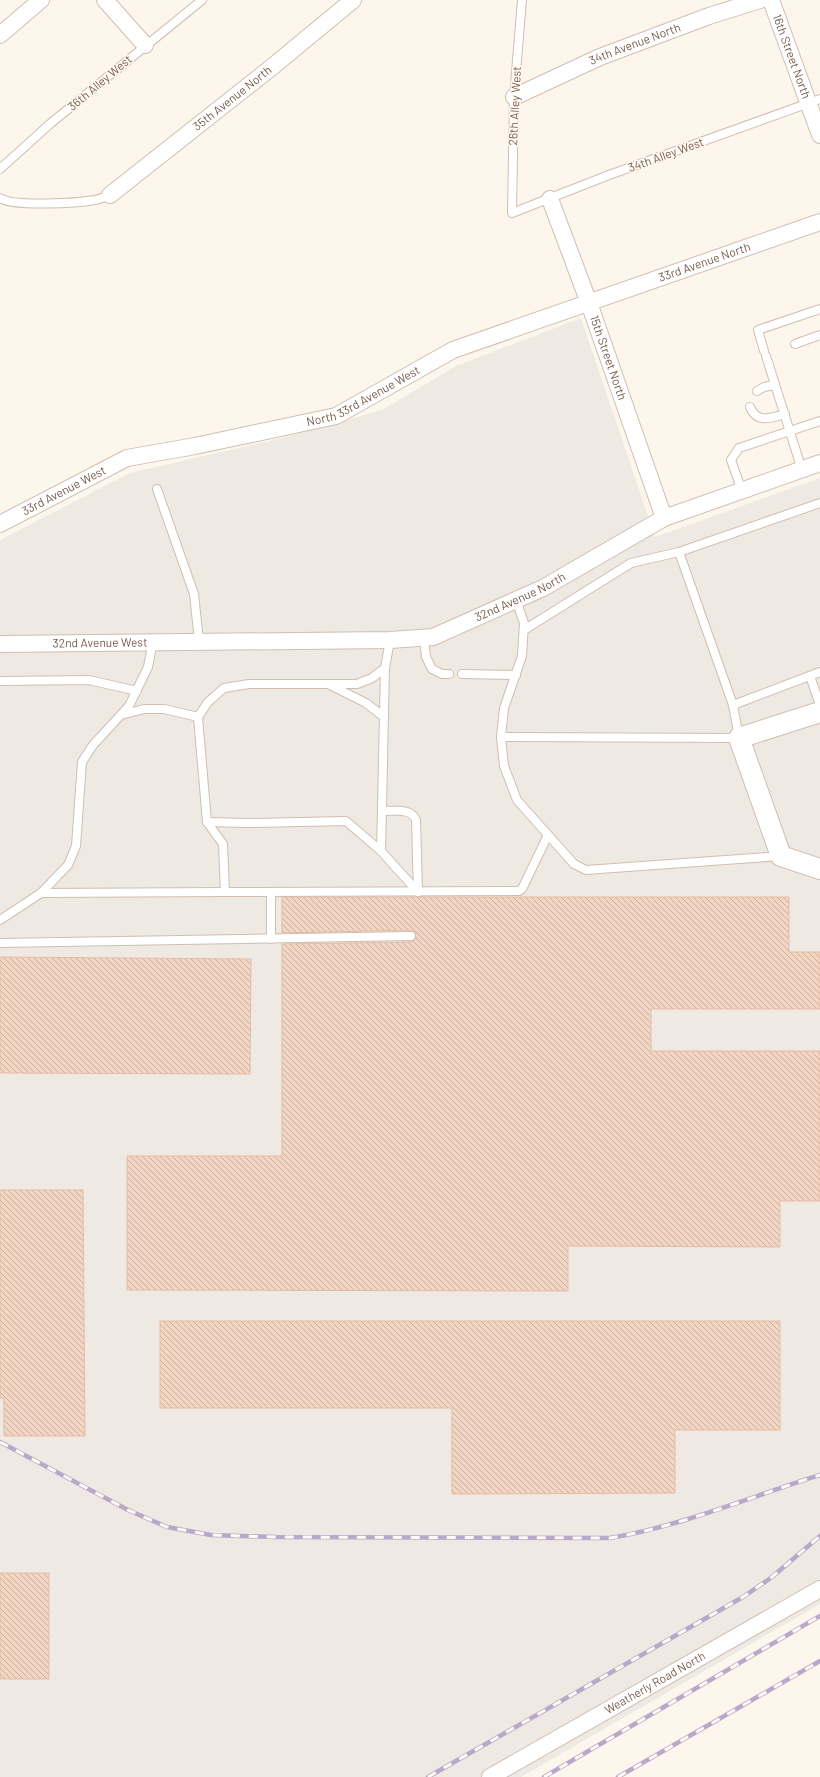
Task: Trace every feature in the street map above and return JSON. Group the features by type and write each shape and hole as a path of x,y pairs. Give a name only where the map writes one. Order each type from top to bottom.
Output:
{"street":[{"path":"0,35 42,0"},
{"path":"105,0 145,45"},
{"name":"35th Avenue North","path":"110,195 272,67 353,0"},
{"name":"34th Avenue North","path":"514,97 600,57 709,16 760,0"},
{"name":"16th Street North","path":"771,0 814,101 820,135"},
{"name":"15th Street North","path":"550,199 589,303 664,518"},
{"name":"33rd Avenue North","path":"589,303 820,222"},
{"name":"North 33rd Avenue West","path":"127,458 195,446 336,416 453,350 589,303"},
{"name":"33rd Avenue West","path":"0,524 127,458"},
{"name":"32nd Avenue North","path":"199,641 390,640 433,637 543,588 664,518 820,463"},
{"name":"32nd Avenue West","path":"0,644 199,641"},
{"path":"820,712 739,738 781,856 820,869"},
{"name":"Weatherly Road North","path":"490,1777 820,1588"}],"lane":[{"name":"36th Alley West","path":"0,169 51,123 202,0"},
{"name":"26th Alley West","path":"512,213 514,97 522,0"},
{"name":"34th Alley West","path":"512,213 609,175 814,101"},
{"path":"0,198 18,204 95,200 110,195"},
{"path":"802,470 758,330 820,309"},
{"path":"795,344 820,335"},
{"path":"757,391 764,387 775,385"},
{"path":"750,407 753,414 760,418 770,418 784,414"},
{"path":"742,491 731,460 738,448 820,421"},
{"path":"157,489 194,594 199,641"},
{"path":"524,630 631,563 679,552 820,503"},
{"path":"501,736 739,738 733,705 679,552"},
{"path":"516,600 524,623 524,630 522,656 504,708 501,736 504,766 518,800 574,864 586,870 781,856"},
{"path":"424,638 426,657 432,669 442,674 449,674"},
{"path":"381,852 385,668 390,640"},
{"path":"0,920 41,893 68,865 76,846 82,762 93,745 129,706 148,667 153,642"},
{"path":"225,892 223,844 207,822 198,717 208,702 224,688 250,684 357,684 372,678 385,668"},
{"path":"733,705 820,672"},
{"path":"462,674 516,675"},
{"path":"810,676 820,706"},
{"path":"0,681 89,680 137,691"},
{"path":"326,684 366,703 384,717"},
{"path":"121,715 144,710 164,710 198,717"},
{"path":"382,808 385,811 409,812 414,814 416,820 418,892"},
{"path":"207,822 249,823 346,821 381,852 418,892"},
{"path":"41,893 418,892 521,890 548,835"},
{"path":"271,892 271,938"},
{"path":"0,943 411,936"}],"shaded area":[{"path":"581,318 655,537 820,478 820,1604 521,1777 0,1777 0,540 130,473 282,438 382,410 456,366"}],"building":[{"path":"282,897 789,897 789,952 820,952 820,1009 651,1009 651,1051 820,1051 820,1201 780,1201 780,1247 568,1246 568,1291 127,1290 127,1156 282,1156 282,944 411,942 416,938 415,933 411,930 282,933"},
{"path":"0,957 251,959 250,1074 0,1073"},
{"path":"0,1190 83,1190 85,1436 4,1436 4,1398 0,1398"},
{"path":"160,1321 780,1321 780,1430 675,1430 675,1493 452,1494 452,1408 160,1408"},
{"path":"0,1573 49,1573 49,1679 0,1679"}],"railway":[{"path":"0,1442 128,1510 167,1527 211,1535 275,1537 610,1538 637,1533 690,1519 820,1475"},
{"path":"428,1777 743,1597 772,1577 820,1536"},
{"path":"544,1777 820,1616"},
{"path":"618,1777 820,1661"}]}
